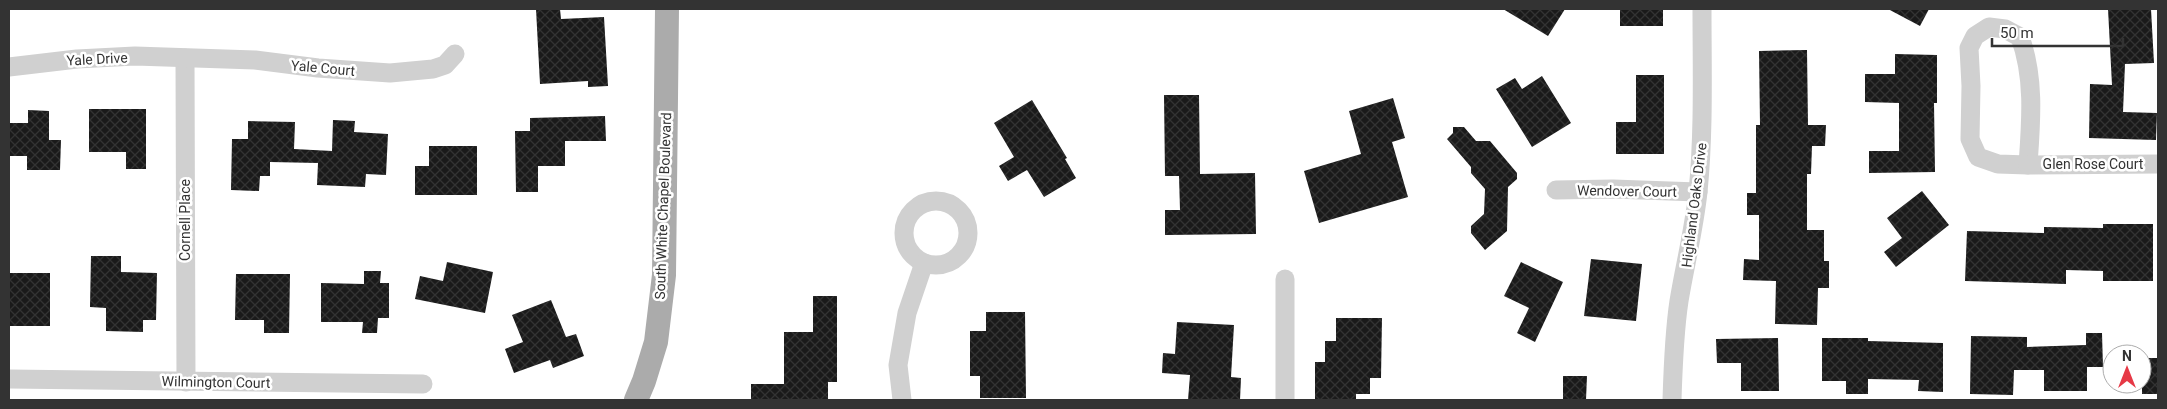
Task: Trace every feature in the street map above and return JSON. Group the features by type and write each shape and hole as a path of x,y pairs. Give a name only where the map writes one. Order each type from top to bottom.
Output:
{"main road":[{"name":"South White Chapel Boulevard","path":"636,400 656,342 664,275 667,9"}],"street":[{"name":"Highland Oaks Drive","path":"1672,400 1673,360 1679,302 1690,248 1698,192 1703,131 1702,9"},
{"name":"Glen Rose Court","path":"2028,165 2032,107 2027,57 2020,37 2005,29 1989,27 1974,36 1969,48 1971,86 1970,138 1978,157 1998,164 2028,165 2158,164"},
{"name":"Yale Court","path":"185,58 254,60 318,68 390,73 433,69 445,65 455,54"},
{"name":"Yale Drive","path":"9,67 77,59 135,56 185,58"},
{"name":"Cornell Place","path":"185,58 186,382"},
{"name":"Wendover Court","path":"1556,190 1613,189 1698,192"},
{"path":"902,400 898,365 908,313 924,263"},
{"path":"1286,279 1286,400"},
{"name":"Wilmington Court","path":"9,379 423,384"}],"building":[{"path":"536,9 560,9 561,19 604,17 608,86 588,87 588,81 540,84"},
{"path":"1503,9 1565,9 1548,36"},
{"path":"1620,9 1663,9 1663,26 1620,26"},
{"path":"1888,9 1929,9 1920,26"},
{"path":"2108,9 2151,9 2154,63 2125,64 2123,112 2157,113 2156,140 2089,138 2090,84 2112,85"},
{"path":"1807,50 1808,125 1826,125 1825,146 1812,146 1811,174 1807,174 1807,230 1824,230 1824,261 1829,261 1829,288 1818,288 1817,325 1775,324 1776,281 1743,280 1744,259 1759,260 1759,215 1747,215 1747,193 1756,193 1756,125 1760,125 1759,51"},
{"path":"1895,54 1937,55 1937,103 1934,103 1935,172 1869,173 1869,151 1899,151 1899,103 1865,102 1865,74 1895,74"},
{"path":"1636,75 1664,75 1664,154 1616,154 1616,122 1636,122"},
{"path":"1542,76 1571,123 1532,147 1496,89 1515,78 1522,89"},
{"path":"1164,95 1199,95 1200,174 1255,173 1256,234 1165,235 1165,210 1180,210 1179,176 1165,176"},
{"path":"1393,98 1405,138 1392,142 1408,197 1319,223 1304,171 1361,154 1349,111"},
{"path":"1032,100 1067,158 1065,159 1076,178 1044,197 1027,170 1008,181 999,166 1014,157 994,123"},
{"path":"89,109 146,109 146,169 126,169 126,152 89,152"},
{"path":"28,110 49,111 49,140 61,140 60,170 27,170 27,156 9,156 9,123 28,123"},
{"path":"605,116 606,141 565,141 565,166 538,166 538,192 516,192 515,131 530,131 530,118"},
{"path":"333,120 355,121 354,132 388,134 386,175 366,174 365,187 317,185 318,163 270,162 270,176 260,176 259,191 231,190 232,139 248,139 248,121 295,122 294,149 332,151"},
{"path":"1453,127 1464,127 1476,141 1490,141 1517,173 1517,179 1508,187 1507,231 1485,250 1471,233 1471,226 1484,214 1485,189 1471,173 1471,167 1447,139 1453,133"},
{"path":"429,146 477,146 477,195 415,195 415,166 429,166"},
{"path":"1922,191 1949,225 1896,267 1884,252 1902,238 1887,218"},
{"path":"2103,224 2153,224 2153,281 2103,281 2103,271 2066,270 2066,284 1965,281 1967,231 2044,233 2044,227 2103,228"},
{"path":"91,256 121,256 121,272 157,273 156,320 143,320 143,332 106,331 106,308 90,307"},
{"path":"1591,259 1642,264 1636,321 1584,316"},
{"path":"447,262 493,272 485,313 415,299 420,276 443,281"},
{"path":"1521,262 1563,282 1535,342 1517,333 1529,308 1504,296"},
{"path":"364,271 381,271 380,283 389,283 389,318 378,318 377,333 362,333 363,322 321,322 321,283 364,284"},
{"path":"9,273 50,273 50,326 9,326"},
{"path":"236,274 290,274 289,333 264,333 264,320 235,320"},
{"path":"813,296 837,296 837,382 828,382 828,399 751,399 751,384 784,384 784,332 813,332"},
{"path":"551,300 566,337 576,334 584,356 553,368 550,360 514,373 505,349 523,342 512,315"},
{"path":"986,312 1025,312 1026,398 980,398 980,376 970,376 970,331 986,331"},
{"path":"1336,318 1382,318 1381,378 1370,378 1370,394 1356,394 1356,400 1315,400 1315,362 1325,362 1325,341 1336,341"},
{"path":"1177,322 1234,325 1231,377 1241,378 1240,400 1188,400 1190,375 1162,373 1163,353 1175,354"},
{"path":"2086,333 2102,333 2102,367 2087,367 2087,391 2044,391 2044,370 2014,370 2013,395 1970,394 1971,336 2027,337 2027,347 2086,345"},
{"path":"1778,338 1779,391 1741,391 1741,363 1717,363 1716,339"},
{"path":"1822,338 1868,338 1868,341 1943,343 1943,392 1918,391 1919,380 1868,379 1868,394 1846,394 1846,381 1822,381"},
{"path":"2152,358 2158,358 2158,394 2152,394"},
{"path":"1563,376 1587,376 1586,400 1563,400"}]}
